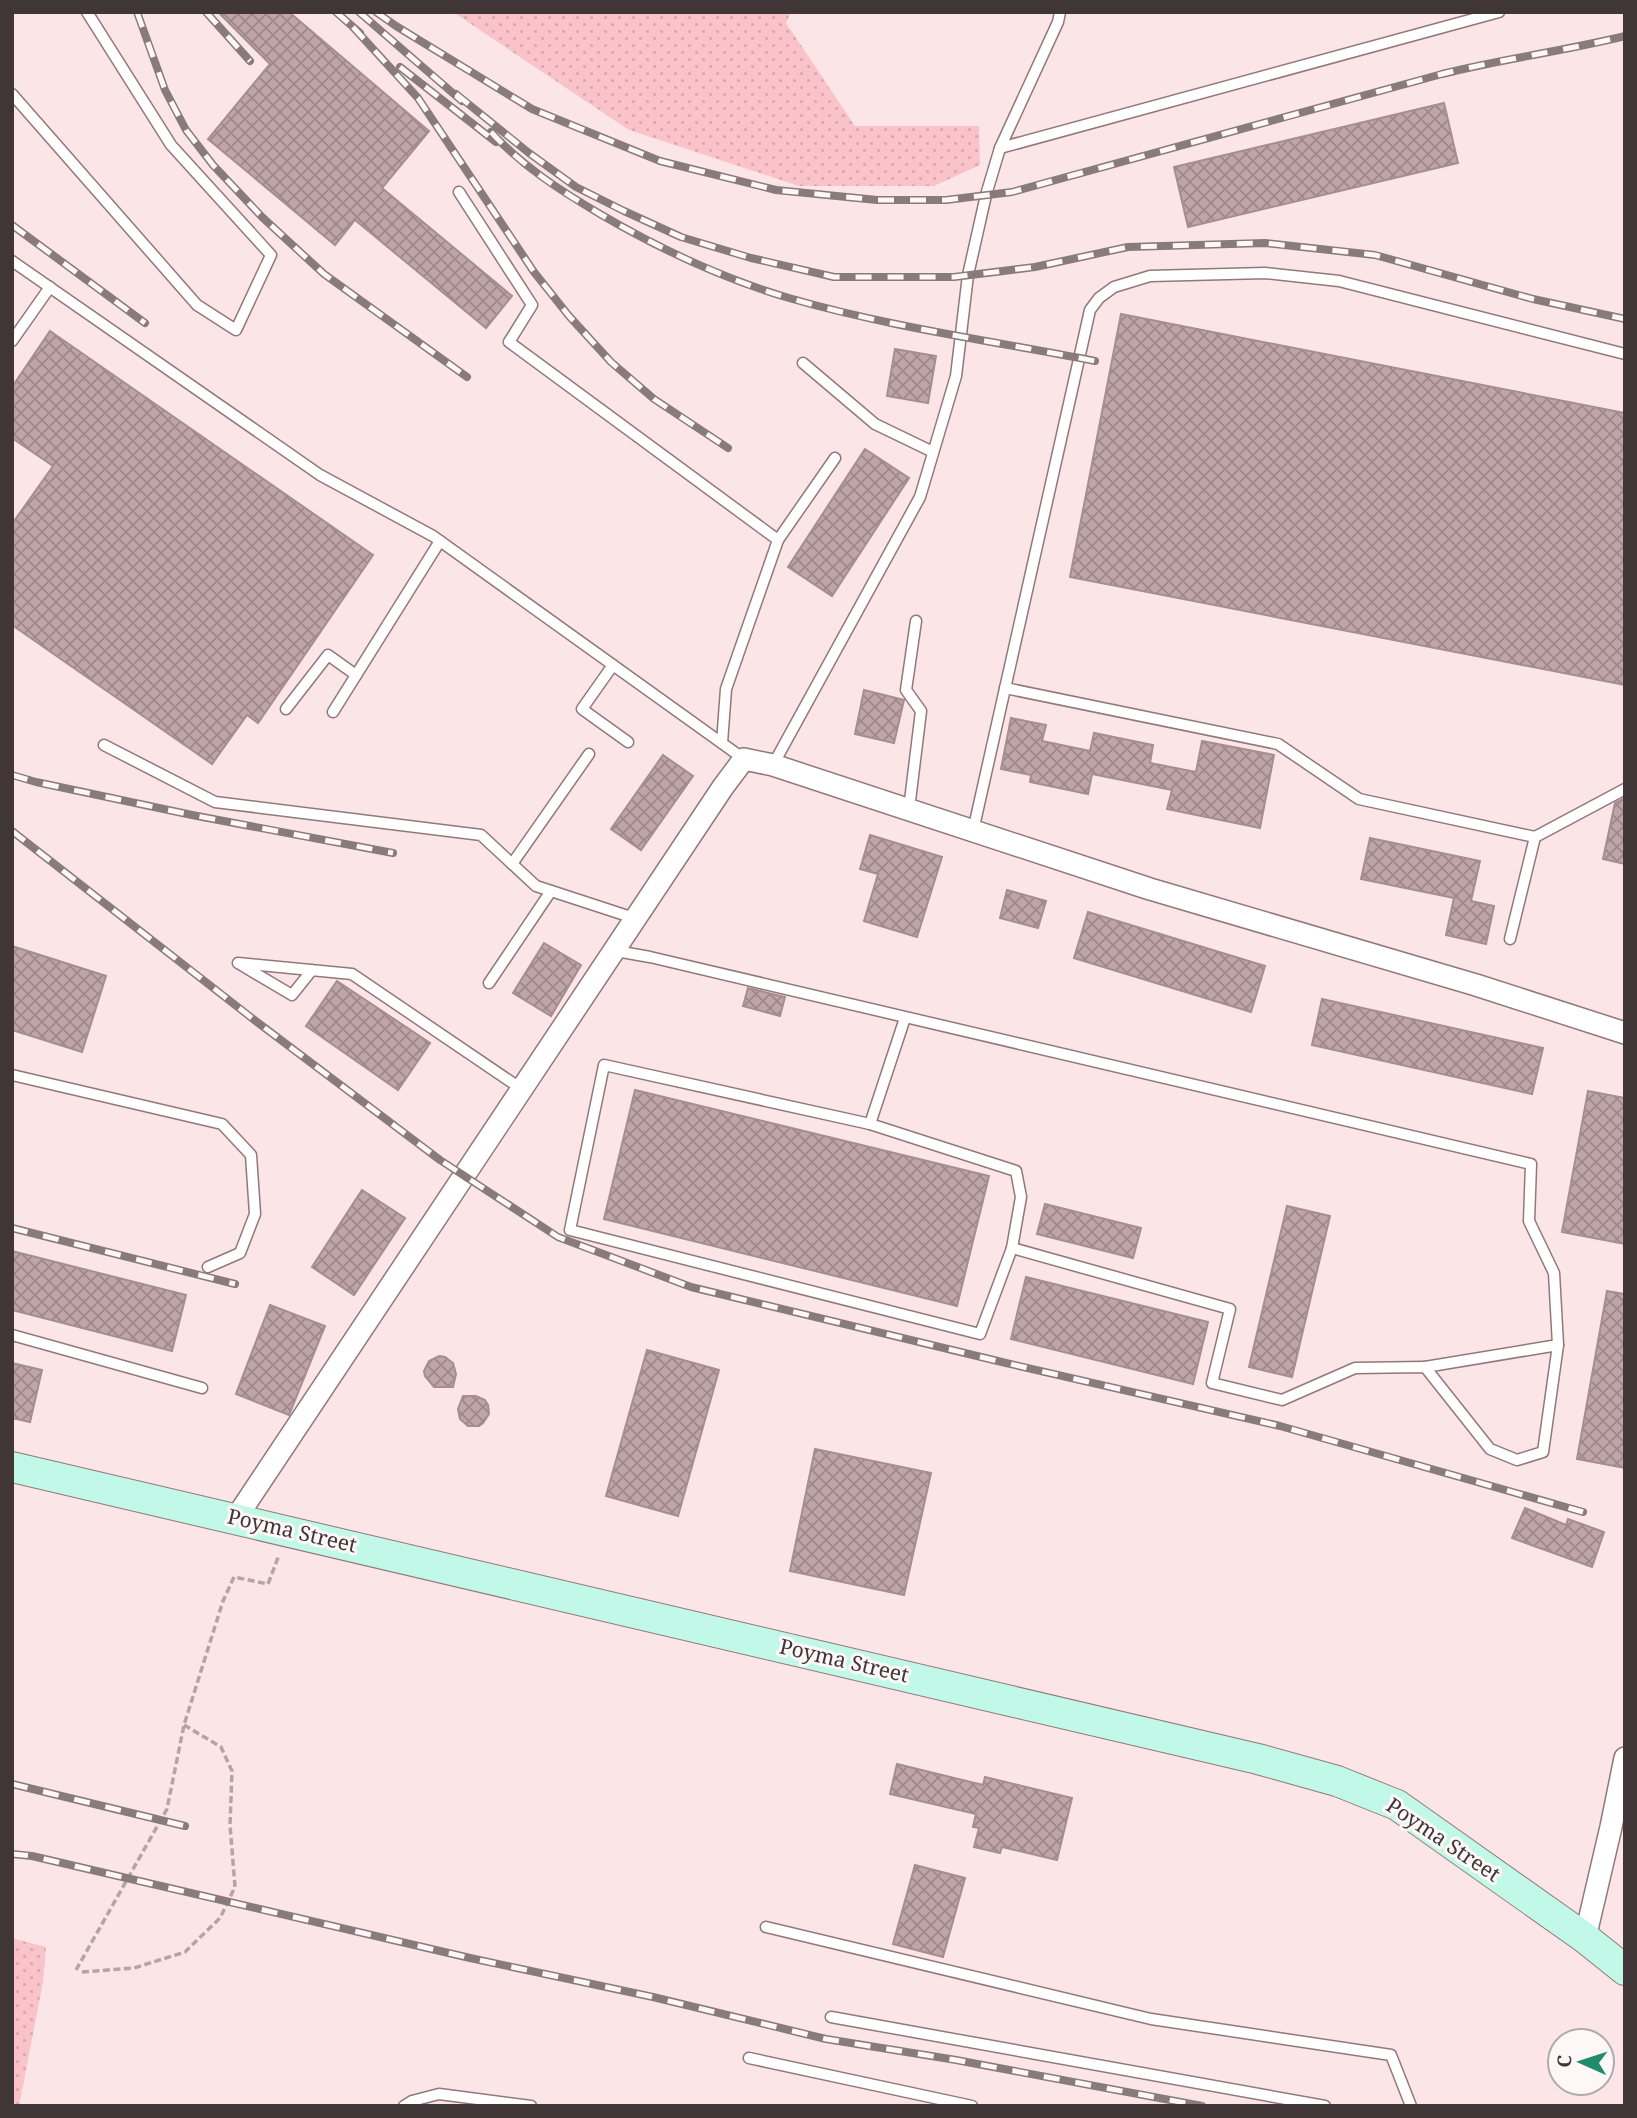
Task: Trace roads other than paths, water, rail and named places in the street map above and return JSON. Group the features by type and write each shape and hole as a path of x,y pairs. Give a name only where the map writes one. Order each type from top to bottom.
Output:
{"main road":[{"name":"Poyma Street","path":"12,1467 1258,1759 1337,1781 1398,1805 1625,1970"}],"street":[{"path":"236,1518 744,759 773,765 1150,889 1476,985 1625,1033"},
{"path":"1584,1938 1625,1758"}],"lane":[{"path":"12,94 197,304 236,330 271,256 172,145 87,12"},
{"path":"773,765 920,497 956,376 968,275 986,195 1000,148 1058,22 1060,12"},
{"path":"1000,148 1499,12"},
{"path":"459,192 532,305 509,342 778,540"},
{"path":"12,261 320,475 440,541 744,759"},
{"path":"973,831 1090,310 1114,287 1150,276 1212,273 1265,273 1339,281 1625,354"},
{"path":"12,341 50,287"},
{"path":"803,363 874,424 933,452"},
{"path":"722,743 726,689 778,540 835,458"},
{"path":"333,712 440,541"},
{"path":"909,809 921,711 906,690 916,621"},
{"path":"286,709 328,655 356,676"},
{"path":"613,665 583,709 628,742"},
{"path":"1005,688 1278,744 1359,799 1535,837 1625,789"},
{"path":"104,745 215,802 481,835 536,886 637,919"},
{"path":"512,864 589,754"},
{"path":"1510,939 1535,837"},
{"path":"489,983 551,891"},
{"path":"616,951 1531,1164 1529,1221 1554,1272 1558,1345 1543,1452 1517,1460 1490,1449 1424,1367"},
{"path":"312,970 292,995 238,963 275,966 352,974 523,1090"},
{"path":"870,1124 905,1018"},
{"path":"604,1065 870,1124 1016,1171 1021,1197 1012,1248 980,1334 570,1230 604,1065"},
{"path":"12,1075 222,1124 251,1155 255,1214 240,1253 208,1268"},
{"path":"1012,1248 1230,1309 1212,1383 1282,1400 1355,1368 1424,1367 1558,1345"},
{"path":"12,1335 202,1388"},
{"path":"766,1927 1151,2019 1391,2055 1411,2106"},
{"path":"831,2017 1325,2106"},
{"path":"748,2058 972,2106"},
{"path":"404,2106 412,2101 439,2094 531,2106"}],"railway":[{"path":"137,12 165,90 186,130 213,165 262,217 324,274 467,377"},
{"path":"206,12 250,61"},
{"path":"336,12 360,33"},
{"path":"359,12 462,101"},
{"path":"376,12 532,109 660,161 776,190 877,200 946,200 1012,192 1442,74 1625,36"},
{"path":"353,27 418,98 534,272 569,316 611,362 654,399 728,448"},
{"path":"400,67 496,142"},
{"path":"456,94 576,187 624,211 681,237 751,258 834,277 954,277 1035,267 1128,247 1265,243 1375,255 1533,299 1625,319"},
{"path":"491,132 529,167 585,205 668,251 740,282 789,298 865,317 1095,361"},
{"path":"12,225 145,323"},
{"path":"12,775 192,815 393,853"},
{"path":"12,831 257,1022 440,1160 558,1237 691,1287 1280,1426 1583,1512"},
{"path":"12,1228 235,1284"},
{"path":"12,1784 185,1826"},
{"path":"12,1854 32,1856 470,1958 653,1997 826,2039 956,2060 1202,2106"}]}
